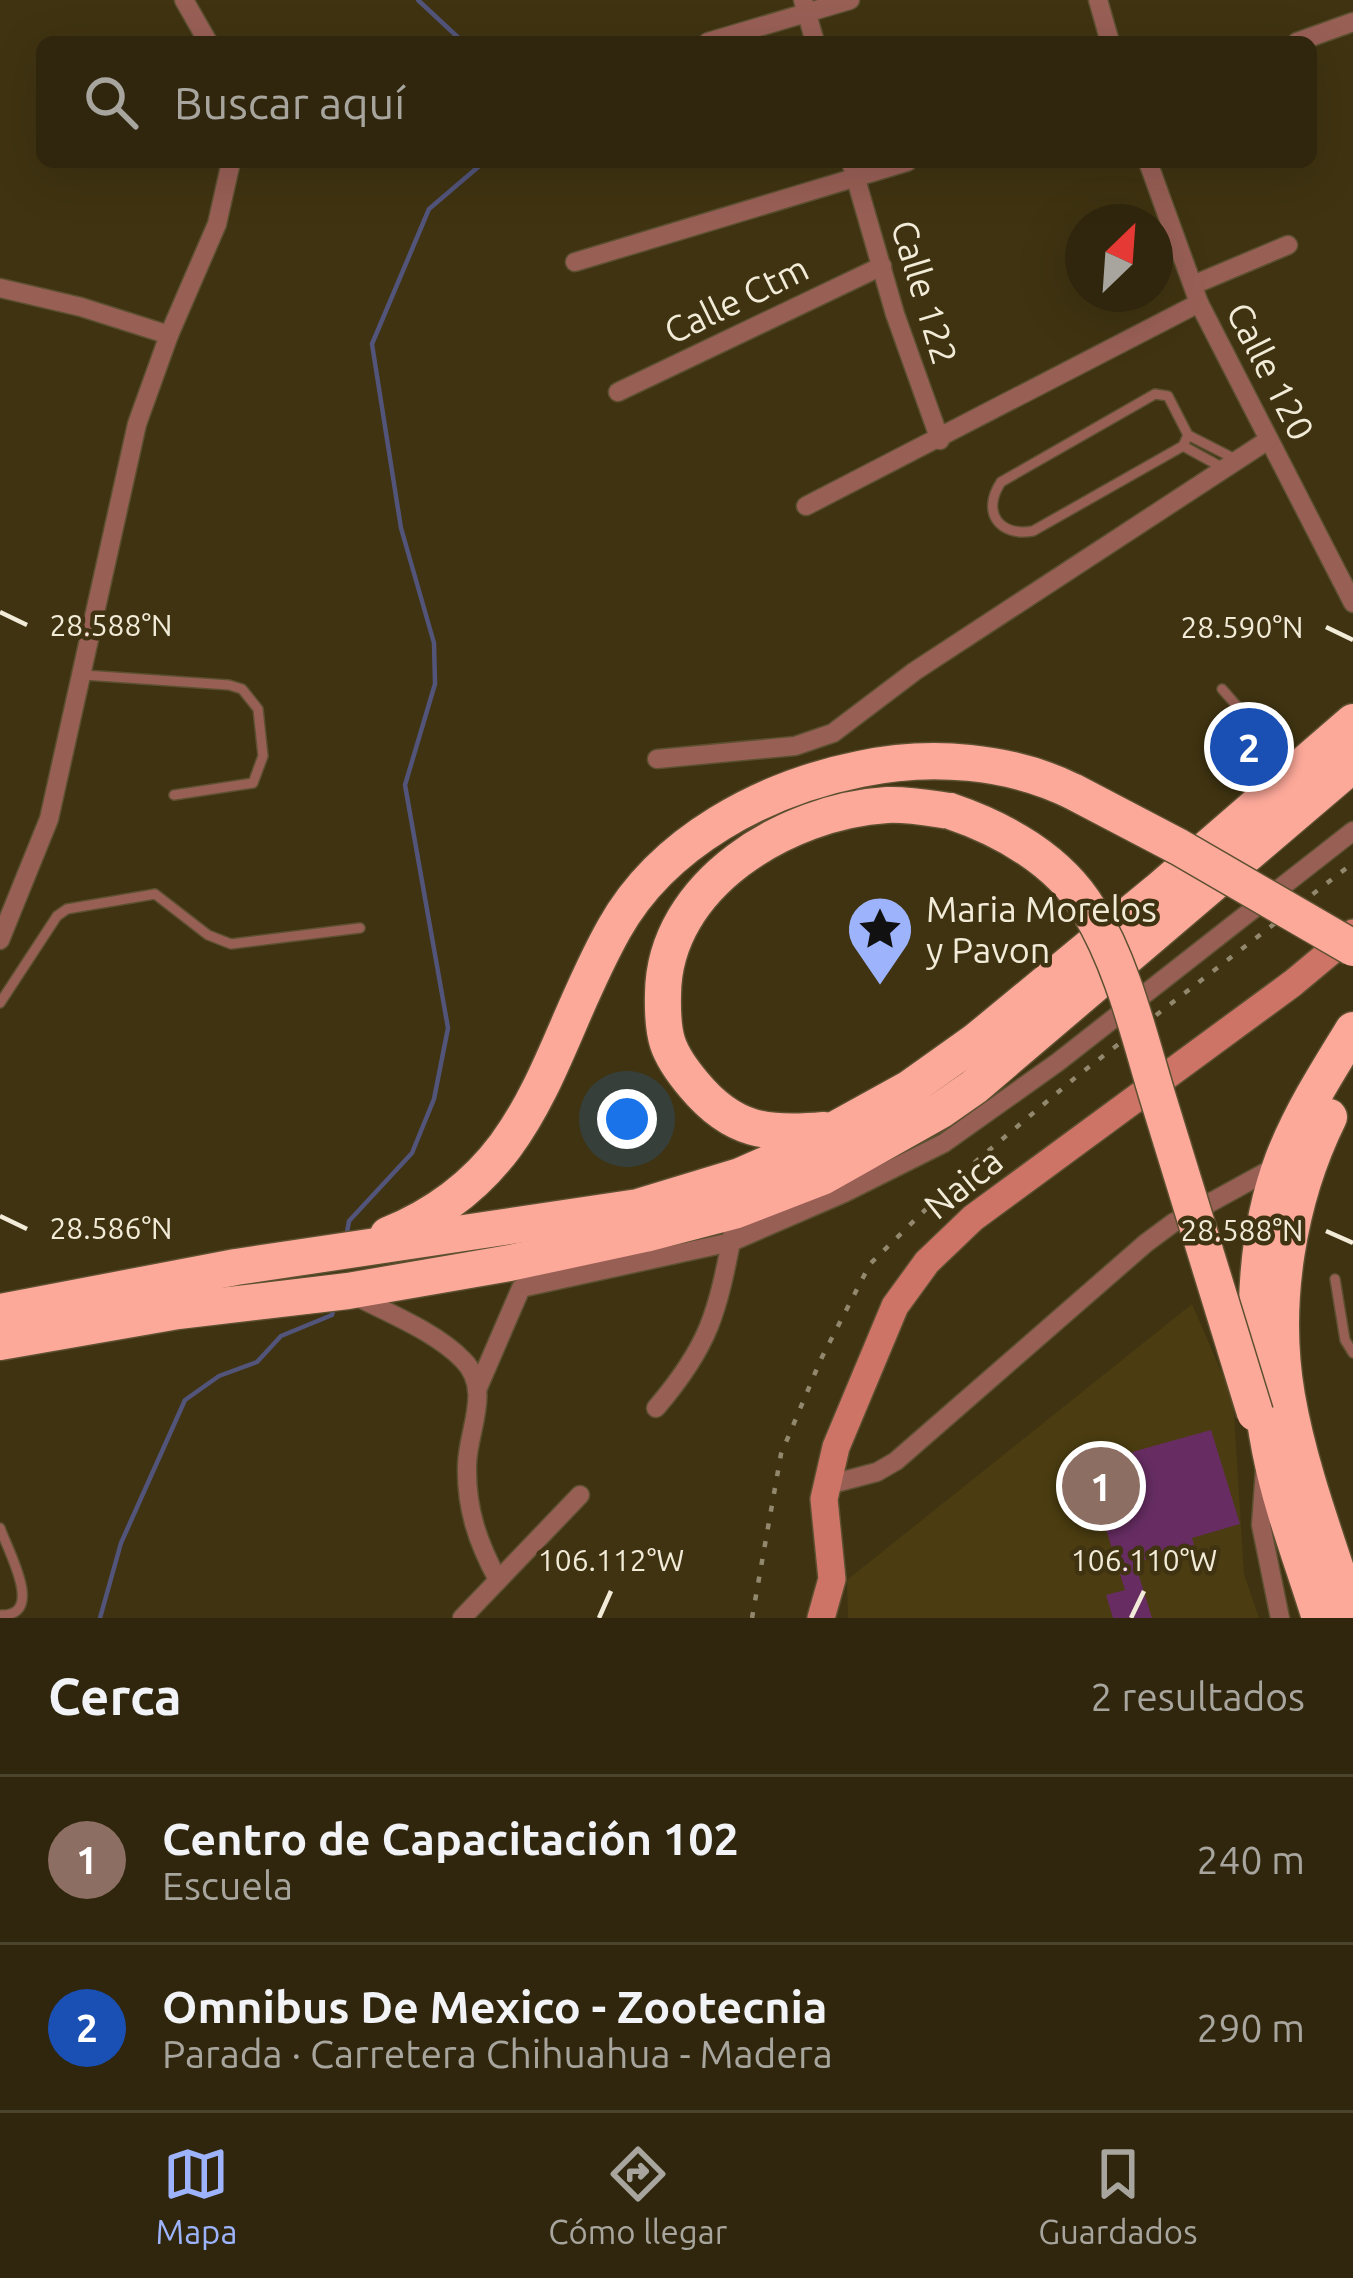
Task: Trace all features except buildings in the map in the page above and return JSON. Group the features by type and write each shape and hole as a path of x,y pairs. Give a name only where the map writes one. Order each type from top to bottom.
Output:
{"highway":[{"path":"0,1342 178,1311 341,1292 734,1226 974,1087 1324,779 1353,722"},
{"path":"347,1250 399,1230 452,1200 486,1171 538,1098 616,926 667,862 698,837 798,786 889,763 988,766 1051,780 1179,847 1353,948"},
{"path":"0,1312 347,1250 638,1207 740,1175 794,1152 910,1088 976,1041 1158,891 1353,764"},
{"path":"834,1129 763,1132 729,1116 698,1090 672,1058 662,1030 663,977 672,942 693,902 747,854 790,829 872,806 950,811 1009,835 1055,871 1089,910 1113,963 1320,1618"},
{"path":"1265,1435 1257,1277 1263,1230 1299,1122 1353,1030"},
{"path":"1352,1618 1296,1438 1286,1392 1283,1337 1288,1247 1297,1203 1314,1148 1353,1072"}],"street":[{"path":"184,0 205,36"},
{"path":"724,36 805,6 850,0"},
{"path":"1098,0 1108,36"},
{"path":"805,6 813,36"},
{"path":"1314,36 1353,22"},
{"path":"0,940 49,819 137,424 217,224 230,168"},
{"name":"Calle 120","path":"1150,168 1196,294 1353,603"},
{"name":"Calle Ctm","path":"575,262 854,170"},
{"name":"Calle 122","path":"854,170 940,440"},
{"path":"806,506 940,440 1288,245"},
{"name":"Calle Ctm","path":"618,392 882,266"},
{"path":"0,288 169,335"},
{"path":"657,759 795,746 833,733 916,670 1268,440"},
{"path":"499,1580 472,1524 466,1463 477,1390 521,1288 844,1193 944,1143 1058,1062 1353,831"},
{"name":"Naica","path":"821,1618 832,1579 824,1517 836,1447 877,1342 895,1306 927,1262 987,1207 1293,983 1353,932"},
{"path":"828,1485 877,1472 896,1461 1146,1243 1282,1163"},
{"path":"656,1408 688,1370 708,1336 720,1302 734,1226"},
{"path":"341,1292 455,1353 473,1372 477,1390"},
{"path":"1265,1435 1260,1507 1280,1618"},
{"path":"463,1618 580,1495"}],"lane":[{"path":"1185,441 1033,530 1010,532 1000,527 991,511 1001,482 1155,394 1168,396 1185,441 1231,464"},
{"path":"84,675 230,685 252,697 258,709 263,756 253,783 175,795"},
{"path":"1222,689 1324,779"},
{"path":"0,1003 50,924 68,909 155,894 208,935 231,944 360,928"},
{"path":"1335,1279 1345,1340 1353,1353"},
{"path":"0,1528 25,1597 20,1610 0,1616"}],"shaded area":[{"path":"1192,1304 1233,1399 1244,1574 1259,1618 848,1618 847,1580"}],"waterway":[{"path":"418,0 457,36"},
{"path":"346,1238 349,1221 412,1153 434,1099 448,1028 405,785 435,684 434,643 401,528 372,344 429,209 477,168"},
{"path":"100,1618 121,1543 185,1400 219,1376 257,1362 281,1336 332,1315 334,1308"}],"railway":[{"path":"752,1618 781,1454 821,1359 870,1264 968,1168 1076,1077 1353,863"}],"place":[{"name":"Omnibus De Mexico - Zootecnia","path":"1249,747"},
{"name":"Maria Morelos y Pavon","path":"880,988"},
{"name":"Centro de Capacitación 102","path":"1101,1486"}]}
